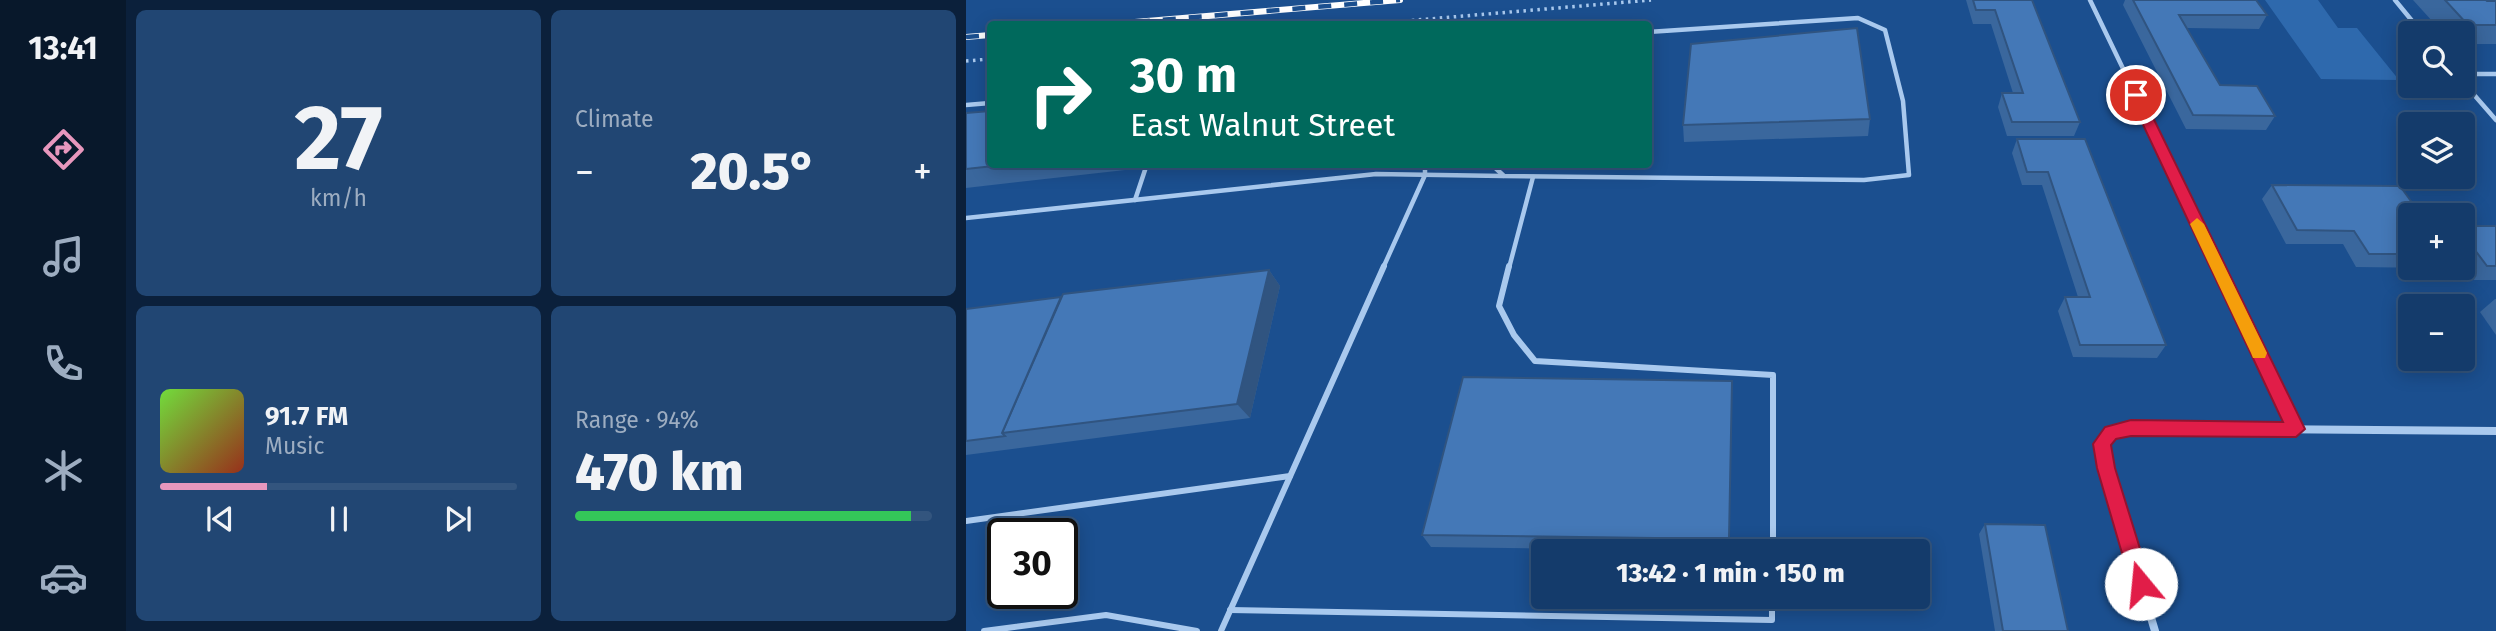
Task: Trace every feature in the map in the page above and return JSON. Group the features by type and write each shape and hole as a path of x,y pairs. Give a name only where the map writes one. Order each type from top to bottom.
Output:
{"street":[{"path":"2155,631 2106,468 2102,444 2111,432 2131,428 2496,431"}],"lane":[{"path":"2090,0 2296,429"},
{"path":"2395,0 2413,21"},
{"path":"966,218 1376,174 1864,180 1909,175 1907,123 1897,64 1885,30 1858,18 1809,19 1652,32"},
{"path":"2475,74 2496,74"},
{"path":"2475,96 2496,120"},
{"path":"966,105 987,103"},
{"path":"1135,200 1146,168"},
{"path":"1220,631 1425,176 1425,168"},
{"path":"1495,168 1504,176"},
{"path":"1533,177 1499,306 1514,335 1535,361 1773,375 1773,539"},
{"path":"966,521 1290,476"},
{"path":"1230,610 1772,620 1772,609"},
{"path":"984,631 1106,615 1197,631"}],"path":[{"path":"1405,21 1651,0"},
{"path":"966,61 987,59"}],"shaded area":[{"path":"2265,0 2318,0 2338,28 2357,28 2398,80 2321,79"}],"building":[{"path":"1973,0 2032,0 2080,122 2012,122 2002,93 2023,93 1995,10 1976,10"},
{"path":"2133,0 2256,0 2267,15 2179,15 2220,85 2257,86 2275,116 2193,115"},
{"path":"2445,0 2496,1 2496,25 2475,25 2475,21 2464,21"},
{"path":"1857,28 1870,119 1683,125 1691,44"},
{"path":"987,111 987,167 966,169 966,113"},
{"path":"2017,139 2085,139 2166,345 2080,345 2065,297 2090,297 2048,172 2027,172"},
{"path":"2272,185 2398,186 2412,203 2398,203 2398,254 2369,254 2354,231 2297,230"},
{"path":"2475,226 2496,226 2496,266 2487,266 2475,250"},
{"path":"1269,270 1237,404 1002,433 1063,294"},
{"path":"1061,297 1002,433 1005,436 966,441 966,309"},
{"path":"1463,377 1732,381 1729,539 1422,535"},
{"path":"1985,524 2045,525 2068,631 2003,631"}],"railway":[{"path":"1147,21 1400,0"},
{"path":"966,37 987,35"}],"slow traffic":[{"path":"2197,224 2259,353"}],"route":[{"path":"2136,95 2296,429 2131,428 2111,432 2102,444 2106,468 2141,584"}]}
